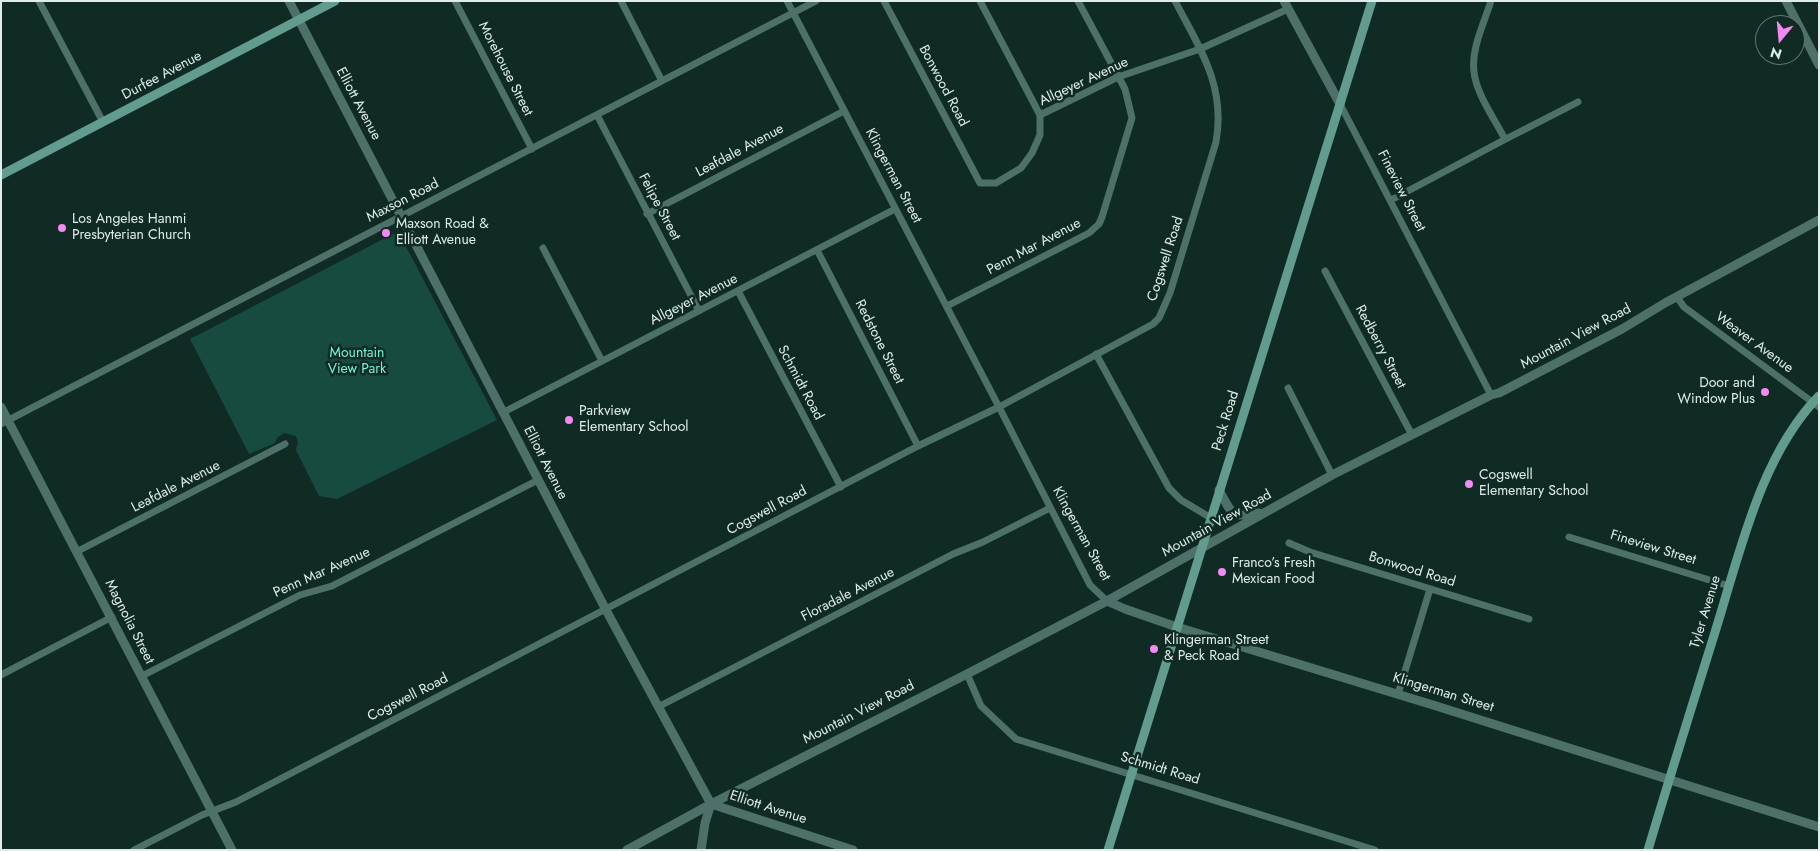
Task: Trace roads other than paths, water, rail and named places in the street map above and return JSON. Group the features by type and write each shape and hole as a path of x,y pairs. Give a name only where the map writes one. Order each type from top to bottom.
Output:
{"main road":[{"name":"Durfee Avenue","path":"1,175 335,1"},
{"name":"Peck Road","path":"1108,850 1372,1"},
{"name":"Tyler Avenue","path":"1648,850 1751,518 1774,458 1785,440 1817,402"}],"street":[{"path":"40,1 103,122"},
{"name":"Elliott Avenue","path":"289,1 606,610 710,804 853,850"},
{"name":"Morehouse Street","path":"455,1 532,149"},
{"path":"620,1 662,81"},
{"name":"Klingerman Street","path":"787,1 947,306 1090,585 1107,600 1125,609 1177,627 1398,694 1819,827"},
{"name":"Maxson Road","path":"5,422 816,1"},
{"name":"Bonwood Road","path":"884,1 980,183"},
{"path":"980,1 1040,115"},
{"name":"Penn Mar Avenue","path":"947,306 1082,236 1099,224 1132,118 1125,89 1078,1"},
{"path":"1175,1 1200,49"},
{"path":"1491,1 1478,42 1474,73 1481,93 1505,139"},
{"path":"1786,1 1819,65"},
{"name":"Allgeyer Avenue","path":"980,183 996,183 1021,168 1032,153 1040,135 1040,115 1118,77 1200,49 1286,5"},
{"name":"Fineview Street","path":"1286,5 1391,200 1491,395"},
{"name":"Cogswell Road","path":"134,850 202,815 236,802 918,446 999,407 1153,324 1160,318 1170,293 1216,142 1218,108 1216,89 1200,49"},
{"path":"1391,200 1578,102"},
{"name":"Leafdale Avenue","path":"647,214 844,111"},
{"name":"Felipe Street","path":"597,115 699,311"},
{"name":"Allgeyer Avenue","path":"504,412 895,208"},
{"name":"Mountain View Road","path":"627,850 710,804 1107,600 1332,475 1609,336 1819,220"},
{"path":"543,248 602,361"},
{"name":"Redstone Street","path":"817,250 918,446"},
{"name":"Redberry Street","path":"1325,271 1412,434"},
{"name":"Schmidt Road","path":"738,291 841,487"},
{"name":"Weaver Avenue","path":"1677,297 1684,307 1817,402"},
{"path":"1096,354 1166,483 1181,500 1211,518"},
{"path":"1288,388 1332,475"},
{"name":"Magnolia Street","path":"1,407 5,422 78,552 232,850"},
{"name":"Leafdale Avenue","path":"78,552 285,444"},
{"name":"Penn Mar Avenue","path":"142,676 300,595 332,586 538,480"},
{"path":"1219,490 1231,512 1236,515 1242,516 1269,511"},
{"name":"Floradale Avenue","path":"658,707 953,554 984,542 1050,508"},
{"name":"Fineview Street","path":"1569,537 1729,586"},
{"name":"Bonwood Road","path":"1289,543 1310,552 1529,619"},
{"path":"1398,694 1430,589"},
{"path":"1,675 112,618"},
{"name":"Schmidt Road","path":"966,674 981,706 1016,739 1376,850"},
{"path":"701,850 704,823 710,804"}],"place":[{"name":"Los Angeles Hanmi Presbyterian Church","path":"62,228"},
{"name":"Maxson Road & Elliott Avenue","path":"386,233"},
{"name":"Door and Window Plus","path":"1765,392"},
{"name":"Parkview Elementary School","path":"569,420"},
{"name":"Cogswell Elementary School","path":"1469,484"},
{"name":"Franco’s Fresh Mexican Food","path":"1222,572"},
{"name":"Klingerman Street & Peck Road","path":"1154,649"}],"park label":[{"name":"Mountain View Park","path":"357,362"}]}
